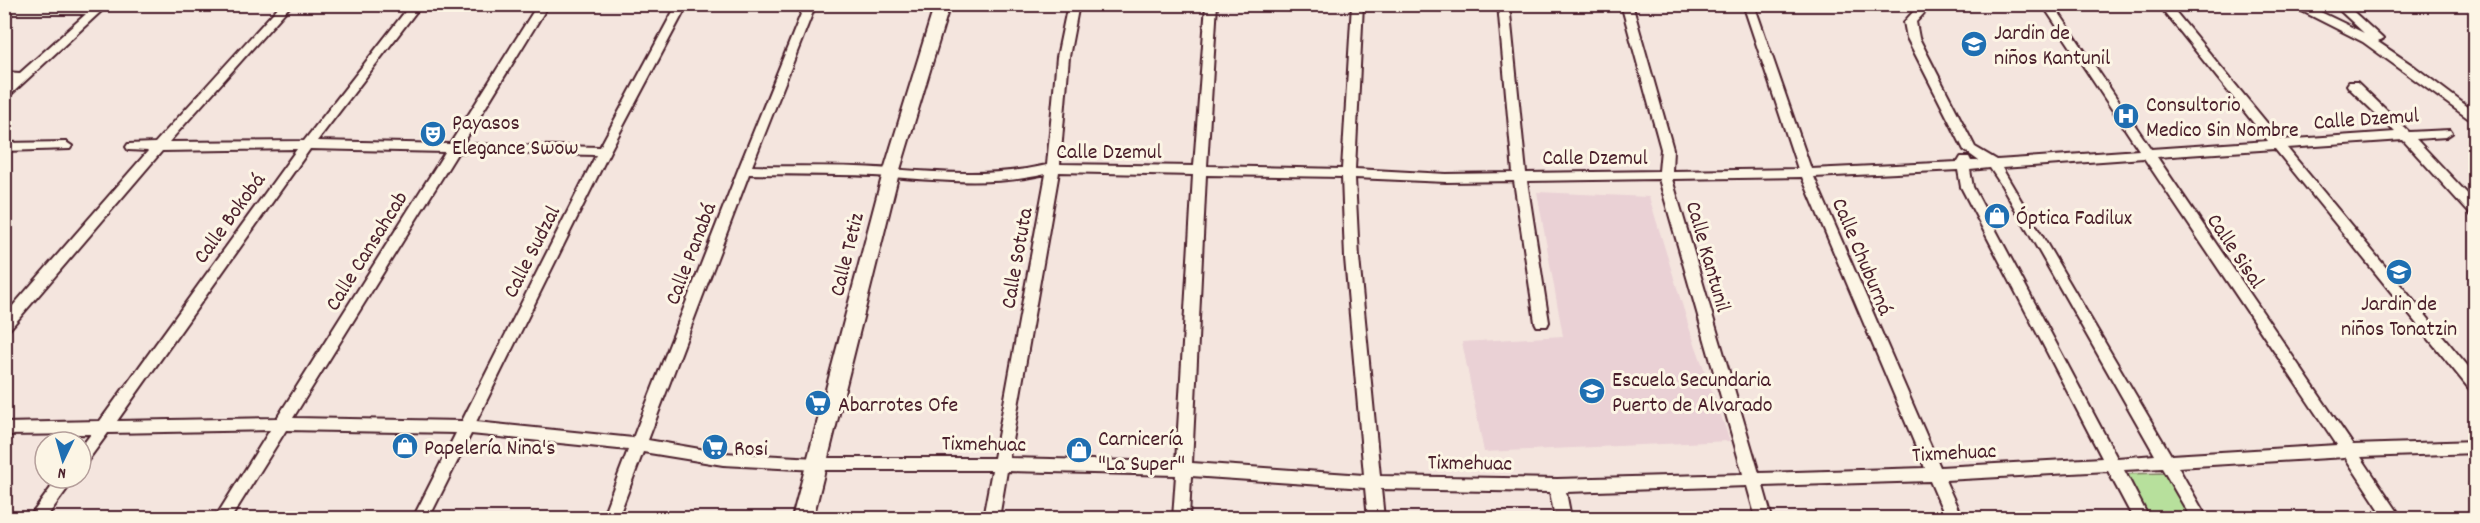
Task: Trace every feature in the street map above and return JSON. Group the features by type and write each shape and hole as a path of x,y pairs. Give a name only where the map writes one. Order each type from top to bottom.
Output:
{"street":[{"path":"4,326 158,147 287,4"},
{"name":"Calle Bokobá","path":"93,443 307,145 417,4"},
{"name":"Calle Cansahcab","path":"223,519 544,4"},
{"name":"Calle Sudzal","path":"421,519 604,151 683,4"},
{"name":"Calle Panabá","path":"610,519 744,170 811,4"},
{"name":"Calle Tetiz","path":"802,519 891,173 943,4"},
{"name":"Calle Sotuta","path":"991,519 1053,168 1063,57 1074,4"},
{"path":"1181,519 1200,171 1212,4"},
{"path":"1358,4 1348,173 1352,258 1376,519"},
{"path":"1503,4 1520,177 1542,322"},
{"name":"Calle Kantunil","path":"1626,4 1667,149 1665,177 1764,519"},
{"name":"Calle Chuburná","path":"1748,4 1806,173 1954,519"},
{"path":"1915,4 1920,11 1910,22 1913,38 1970,150 1993,163 2199,519"},
{"name":"Calle Sisal","path":"2047,4 2394,519"},
{"path":"2163,4 2279,143 2475,387"},
{"path":"2293,4 2324,15 2396,56"},
{"path":"2338,4 2396,56 2475,120"},
{"path":"2469,4 2475,9"},
{"path":"4,11 101,8"},
{"path":"4,94 101,8"},
{"path":"4,76 23,77"},
{"path":"2353,85 2406,136 2475,212"},
{"name":"Calle Dzemul","path":"744,170 891,173 914,177 1024,177 1053,168 1348,173 1446,178 1665,177 1963,166 2446,133"},
{"path":"132,147 307,145 604,151"},
{"path":"4,147 66,146"},
{"path":"1970,150 1963,166 1967,187 2141,519"},
{"name":"Tixmehuac","path":"4,429 282,424 465,428 638,445 723,459 817,464 999,464 1185,469 1373,482 1557,486 1936,474 2166,463 2347,451 2475,447"},
{"path":"1557,486 1563,519"},
{"path":"37,519 58,490"}],"shaded area":[{"name":"Escuela Secundaria Puerto de Alvarado","path":"1537,192 1649,197 1690,330 1730,441 1484,452 1462,342 1563,336"}],"green space":[{"path":"2167,473 2194,518 2147,518 2123,474"}],"place":[{"name":"Jardin de niños Kantunil","path":"1974,44"},
{"name":"Consultorio Medico Sin Nombre","path":"2126,116"},
{"name":"Payasos Elegance Swow","path":"433,134"},
{"name":"Óptica Fadilux","path":"1997,216"},
{"name":"Jardin de niños Tonatzin","path":"2399,272"},
{"name":"Escuela Secundaria Puerto de Alvarado","path":"1592,391"},
{"name":"Abarrotes Ofe","path":"818,403"},
{"name":"Papelería Nina's","path":"405,446"},
{"name":"Rosi","path":"715,447"},
{"name":"Carnicería \"La Super\"","path":"1079,450"}]}
